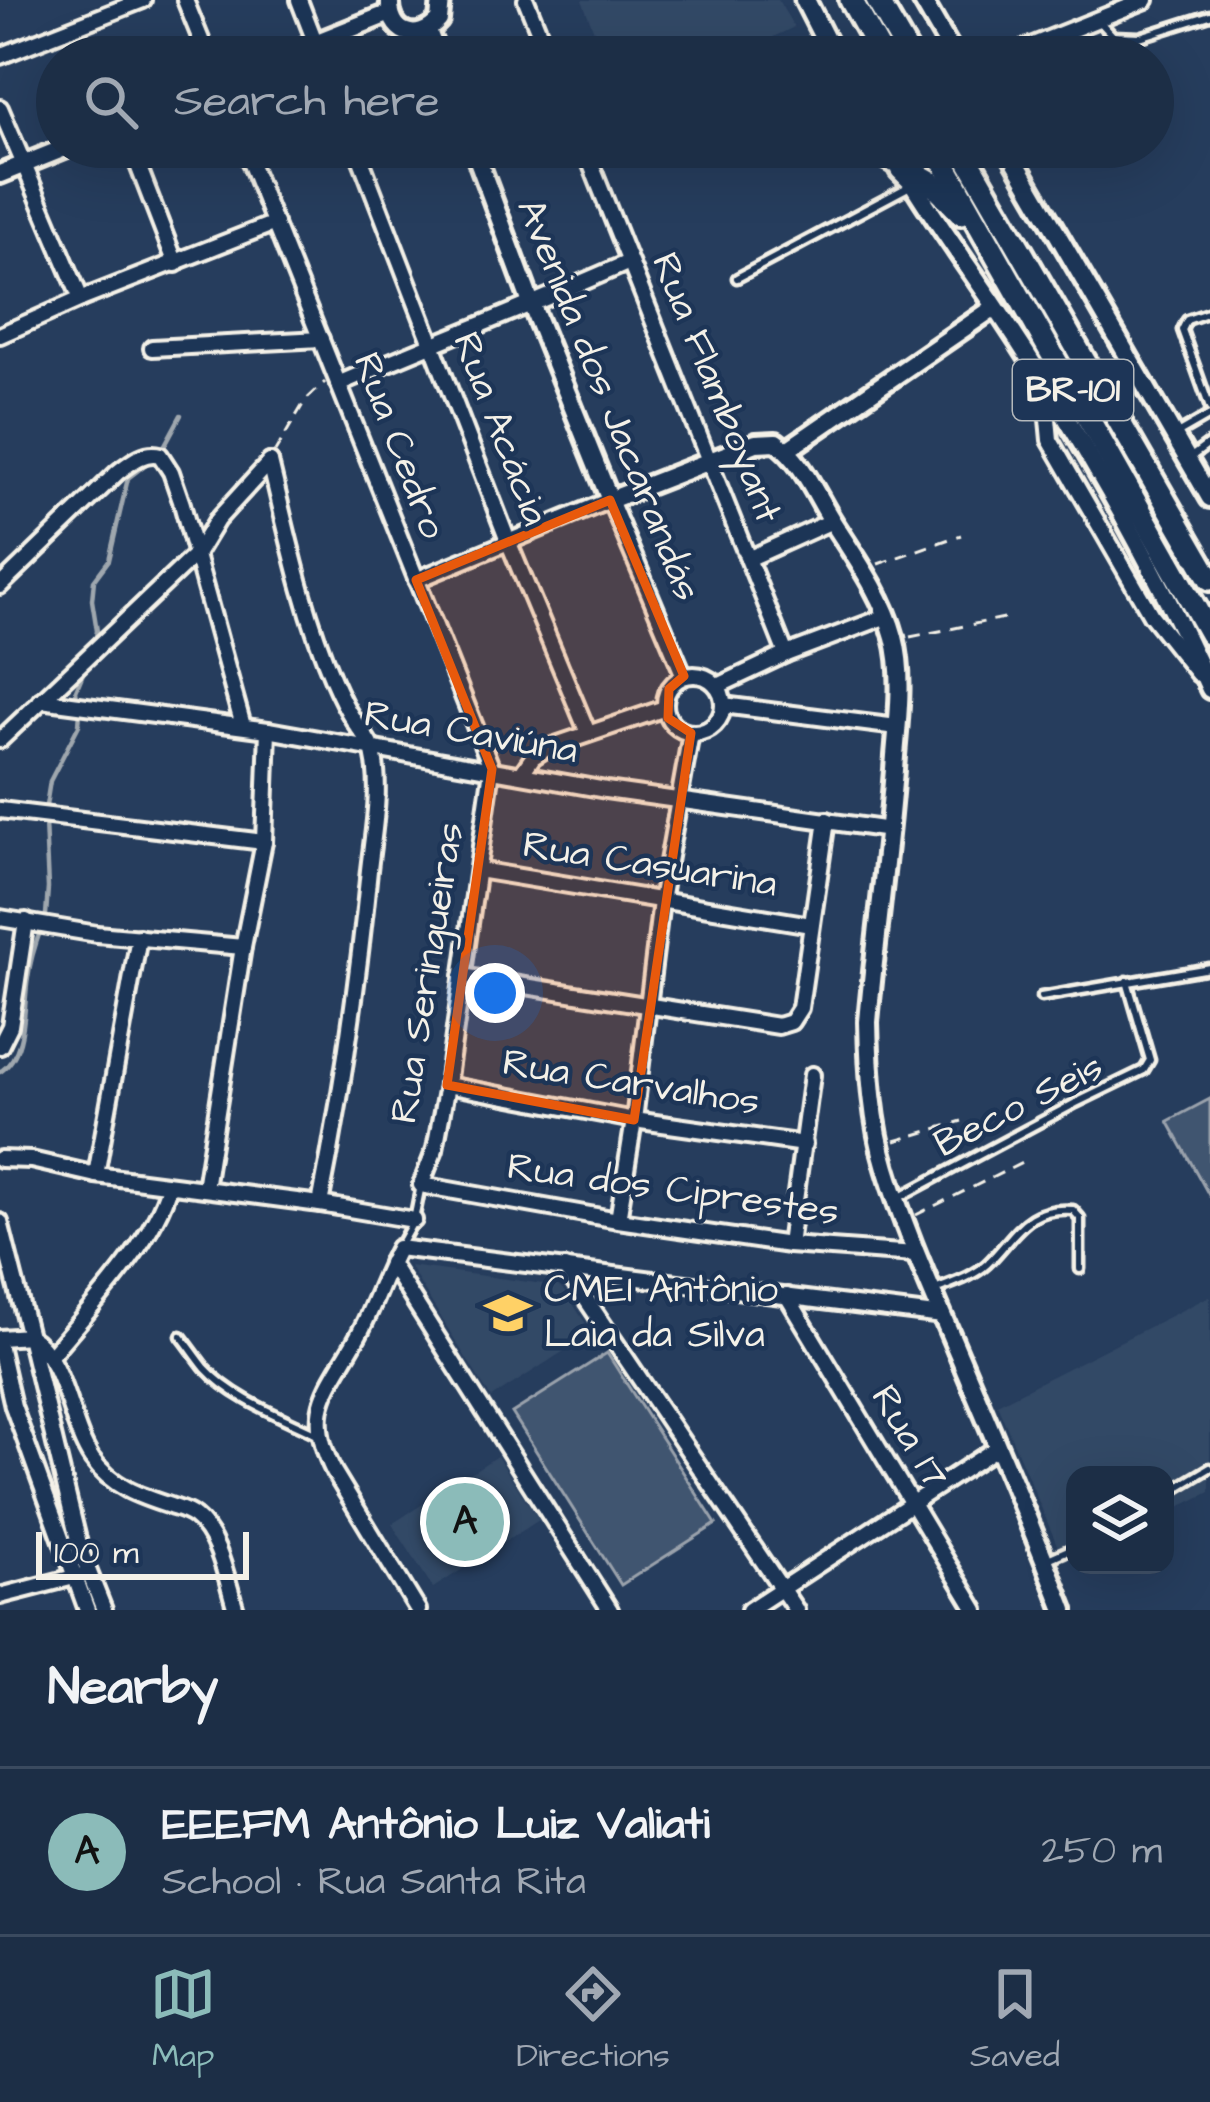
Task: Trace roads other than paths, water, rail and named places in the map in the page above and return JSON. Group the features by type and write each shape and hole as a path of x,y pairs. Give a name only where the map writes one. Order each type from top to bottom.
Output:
{"main road":[{"path":"805,0 823,36"},
{"path":"850,0 871,36"},
{"path":"877,0 898,36"},
{"path":"892,0 902,36"},
{"path":"909,168 947,195 1000,262"},
{"name":"BR-101","path":"947,168 1210,634"},
{"name":"BR-101","path":"973,168 1210,579"}],"street":[{"path":"51,36 143,0"},
{"path":"185,0 200,36"},
{"path":"298,0 312,36"},
{"path":"341,36 390,6 394,23 402,30 428,31 441,16 441,0"},
{"path":"526,0 541,36"},
{"path":"922,0 943,36"},
{"path":"1056,36 1146,0"},
{"path":"428,31 430,36"},
{"path":"0,56 36,42"},
{"path":"0,108 81,299"},
{"path":"0,174 36,160"},
{"path":"138,168 176,264"},
{"name":"Rua Cedro","path":"252,168 492,769"},
{"name":"Rua Acácia","path":"364,168 508,541 588,733"},
{"name":"Avenida dos Jacarandás","path":"481,168 532,306 684,676"},
{"name":"Rua Flamboyant","path":"592,168 786,654"},
{"path":"898,168 1045,387 1165,595 1210,689"},
{"path":"1019,168 1207,487"},
{"path":"0,350 4,333 275,224"},
{"path":"336,378 532,306 629,262"},
{"path":"787,450 995,307"},
{"path":"152,348 321,339"},
{"path":"416,580 766,441 787,450 864,568 895,640 898,664 890,830 868,1022 881,1144 915,1254 1064,1610"},
{"path":"0,586 118,472 133,460 160,455 171,472 196,553 243,726"},
{"path":"0,740 196,553 217,520 270,462 311,622 334,682 373,748 374,811 365,908 341,1097 320,1204"},
{"path":"750,558 832,521"},
{"path":"718,686 886,616"},
{"path":"684,676 703,676 718,686 724,705 710,729 692,734 674,725 665,708 669,689 684,676"},
{"name":"Rua Caviúna","path":"41,700 243,726 606,790 890,830"},
{"path":"724,705 897,727"},
{"path":"522,773 547,748 665,708"},
{"path":"205,1188 264,842 268,730"},
{"path":"618,1220 661,902 692,734"},
{"name":"Rua Seringueiras","path":"421,1185 435,1149 448,1085 492,769"},
{"path":"0,810 264,842"},
{"path":"462,976 778,1026 791,1022 800,1008 827,820"},
{"name":"Rua Casuarina","path":"478,871 811,925"},
{"path":"0,918 97,934 243,947"},
{"path":"0,1046 10,1026 26,921"},
{"path":"97,1175 140,937"},
{"path":"789,1245 812,1076"},
{"name":"Rua Carvalhos","path":"448,1085 634,1120 804,1144"},
{"path":"0,1159 413,1220"},
{"name":"Rua dos Ciprestes","path":"421,1185 789,1245 915,1254"},
{"path":"50,1356 147,1236 164,1208 170,1186"},
{"path":"0,1222 29,1336 86,1610"},
{"path":"394,1255 565,1268 943,1316"},
{"path":"394,1255 320,1406 319,1436 334,1472 418,1610"},
{"path":"394,1255 610,1610"},
{"path":"565,1268 796,1610"},
{"name":"Rua 17","path":"787,1296 976,1610"},
{"path":"0,1338 29,1336 40,1343 50,1356 94,1462 124,1490 190,1513 200,1521 215,1547 236,1610"},
{"path":"0,1349 6,1408 81,1576 104,1610"},
{"path":"749,1610 998,1448"},
{"path":"0,1596 81,1576"}],"lane":[{"path":"1146,36 1210,15"},
{"path":"1098,19 1113,35 1122,36"},
{"path":"737,278 913,184"},
{"path":"1174,435 1210,411 1182,330 1187,320 1210,312"},
{"path":"1188,460 1210,443"},
{"name":"Beco Seis","path":"1041,997 1210,968"},
{"name":"Beco Seis","path":"897,1198 1144,1070 1150,1060 1127,981"},
{"path":"394,1255 407,1236 421,1185"},
{"path":"932,1292 973,1274 1015,1230 1056,1208 1073,1210 1081,1218 1080,1268"},
{"path":"182,1336 224,1384 319,1436"},
{"path":"1174,1490 1210,1468"},
{"path":"1045,1560 1066,1551"}],"waterway":[{"path":"161,452 181,415"},
{"path":"95,642 94,580 109,560 128,478 154,458"},
{"path":"77,698 87,664"},
{"path":"45,812 50,781 79,725 80,711"},
{"path":"45,822 46,915"},
{"path":"0,1072 20,1042 30,965 41,929"}],"place":[{"name":"CMEI Antônio Laia da Silva","path":"508,1313"},
{"name":"EEEFM Antônio Luiz Valiati","path":"465,1522"}]}
